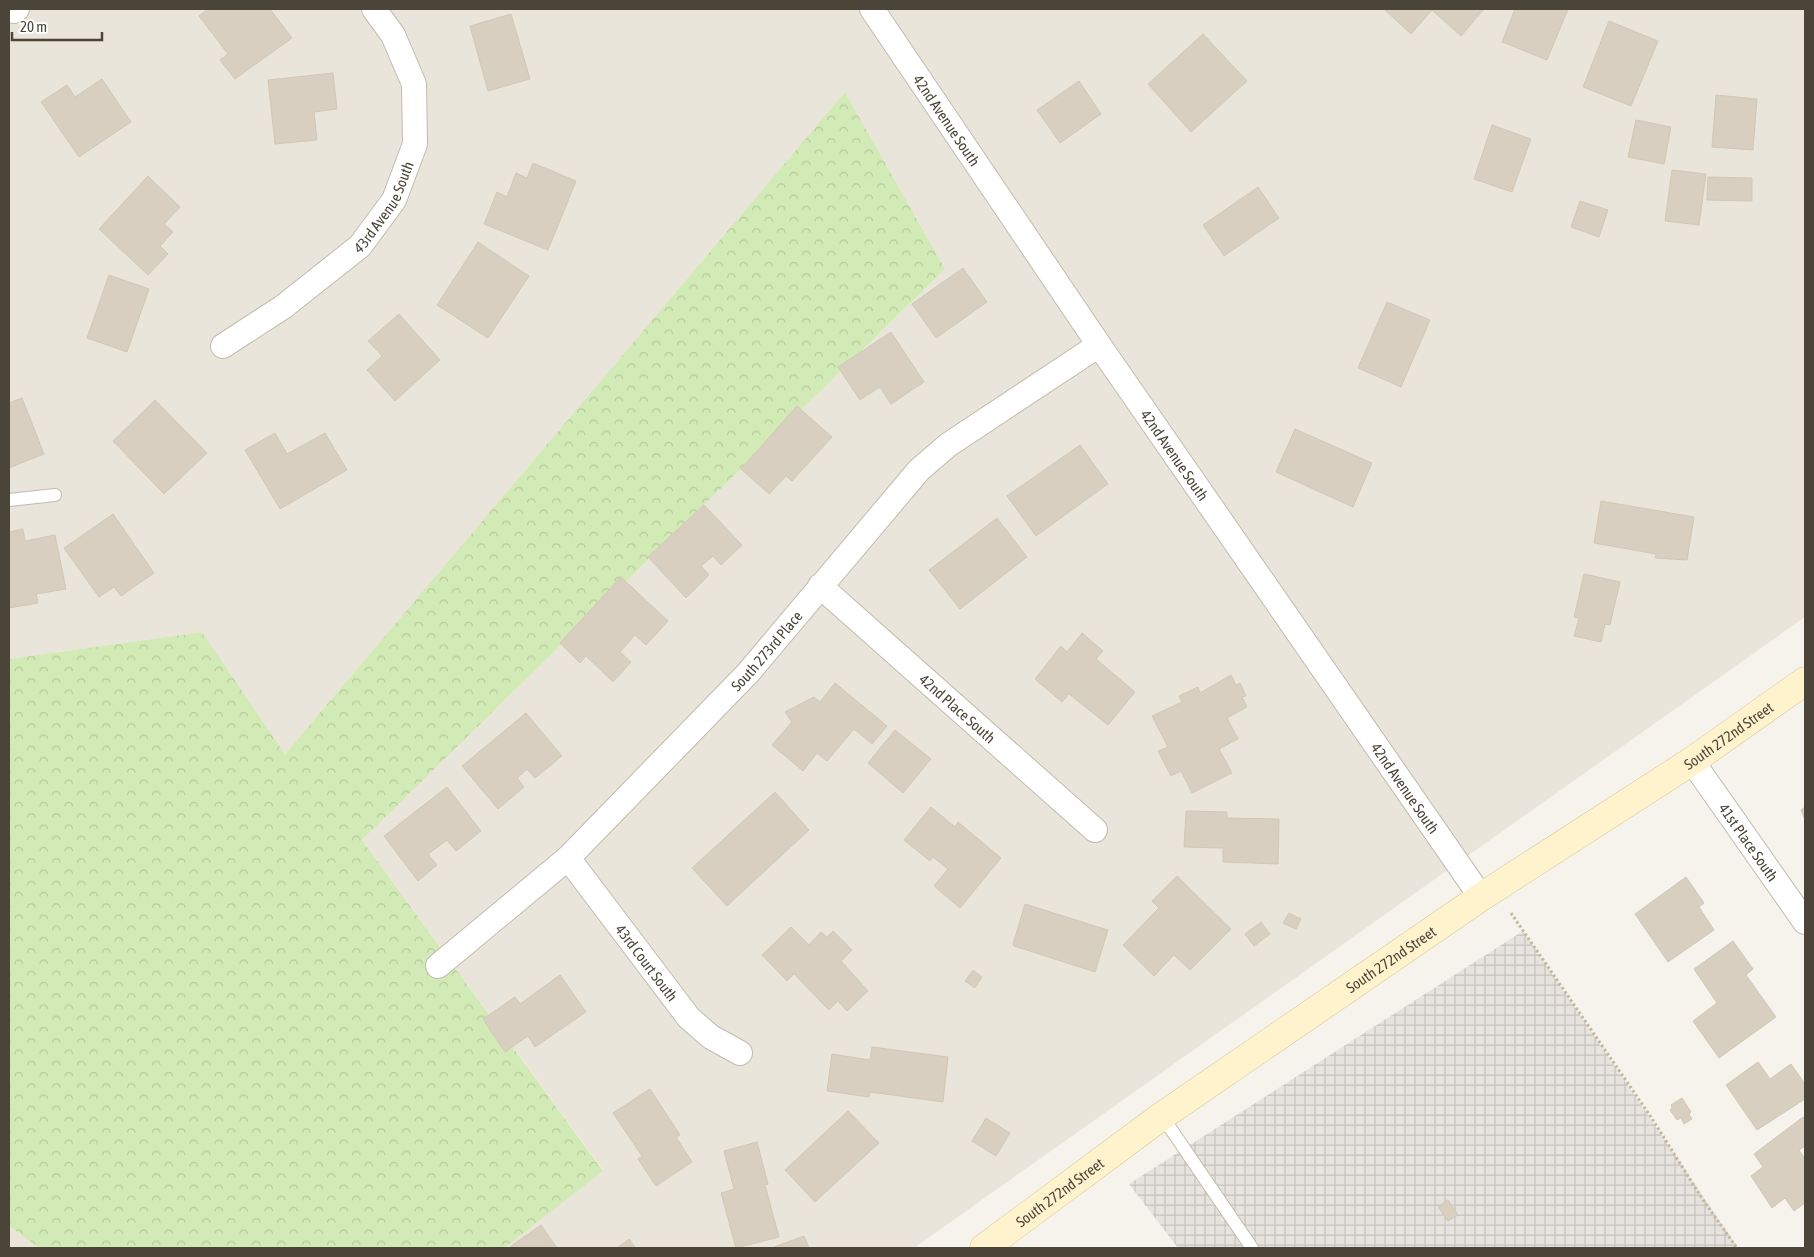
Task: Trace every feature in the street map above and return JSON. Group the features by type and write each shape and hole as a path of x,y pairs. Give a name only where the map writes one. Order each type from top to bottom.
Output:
{"main road":[{"name":"South 272nd Street","path":"984,1248 1162,1116 1488,893 1692,761 1805,681"}],"street":[{"name":"43rd Avenue South","path":"223,346 283,307 360,246 394,200 415,144 414,84 393,35 374,9"},
{"name":"42nd Avenue South","path":"872,9 1099,345 1488,893"},
{"name":"South 273rd Place","path":"438,966 568,858 748,673 919,470 948,444 1099,345"},
{"name":"42nd Place South","path":"820,586 1095,830"},
{"name":"41st Place South","path":"1692,761 1805,922"},
{"name":"43rd Court South","path":"568,858 689,1018 711,1037 740,1053"}],"lane":[{"path":"9,500 55,495"},
{"path":"1162,1116 1252,1248"}],"path":[{"path":"1488,893 1651,1117 1703,1200 1737,1248"}],"shaded area":[{"path":"9,9 1805,9 1805,617 914,1248 504,1248 603,1170 362,840 945,269 845,92 285,754 202,632 9,659"},
{"path":"1523,931 1738,1248 1178,1248 1129,1184"},
{"path":"9,1226 39,1248 9,1248"}],"green space":[{"path":"845,92 945,269 362,840 603,1171 504,1248 39,1248 9,1226 9,659 202,632 285,754"}],"building":[{"path":"208,9 270,9 292,38 235,79 220,60 228,54 199,16"},
{"path":"1386,9 1484,9 1461,36 1432,10 1411,34"},
{"path":"1515,9 1568,9 1547,60 1502,42"},
{"path":"511,14 530,79 488,91 470,26"},
{"path":"1609,21 1658,41 1631,106 1583,87"},
{"path":"1203,34 1247,81 1191,132 1148,84"},
{"path":"333,73 337,109 314,112 317,140 275,144 268,80"},
{"path":"102,79 131,122 79,157 41,102 67,85 75,97"},
{"path":"1079,81 1101,114 1060,143 1037,110"},
{"path":"1716,95 1757,99 1753,150 1712,147"},
{"path":"1636,120 1671,127 1664,164 1628,157"},
{"path":"1492,125 1531,139 1512,192 1474,179"},
{"path":"533,163 576,181 548,250 484,224 497,192 507,197 516,173 527,178"},
{"path":"1672,170 1706,174 1699,225 1665,221"},
{"path":"148,176 180,207 164,224 173,232 160,246 168,254 148,275 99,229"},
{"path":"1708,177 1752,178 1752,201 1707,200"},
{"path":"1258,187 1279,218 1224,256 1203,225"},
{"path":"1580,201 1608,210 1599,237 1571,227"},
{"path":"478,242 529,276 488,338 437,305"},
{"path":"963,268 987,302 936,338 912,304"},
{"path":"109,275 149,289 127,352 87,338"},
{"path":"1387,302 1430,320 1401,387 1358,368"},
{"path":"399,314 440,360 395,401 367,370 382,356 368,341"},
{"path":"891,332 924,382 891,404 880,387 860,400 838,367"},
{"path":"22,398 44,454 9,468 9,403"},
{"path":"155,400 207,453 164,494 113,441"},
{"path":"797,406 832,437 792,481 786,476 769,494 741,469"},
{"path":"1295,429 1372,463 1353,507 1276,472"},
{"path":"275,433 287,454 325,433 347,470 280,509 245,450"},
{"path":"1080,445 1108,484 1036,536 1007,496"},
{"path":"1601,501 1694,517 1687,560 1655,558 1656,554 1594,543"},
{"path":"704,505 742,545 721,565 713,556 701,566 709,575 686,598 648,557"},
{"path":"113,514 154,573 121,596 114,587 99,597 64,548"},
{"path":"997,518 1027,557 960,609 929,570"},
{"path":"23,529 25,541 55,535 66,589 36,594 38,603 9,608 9,532"},
{"path":"1584,574 1620,582 1610,625 1605,624 1601,642 1574,636 1579,618 1574,617"},
{"path":"621,577 668,621 646,645 635,635 620,652 631,662 613,682 586,656 580,663 560,643"},
{"path":"1082,633 1103,651 1096,659 1135,692 1108,725 1069,694 1062,702 1035,679 1061,646 1067,652"},
{"path":"1231,675 1236,685 1240,683 1246,696 1242,697 1247,707 1227,718 1238,739 1219,749 1232,773 1192,793 1181,771 1171,776 1158,751 1168,747 1152,716 1182,702 1179,696 1198,687 1200,693"},
{"path":"835,683 887,726 872,744 854,729 827,761 817,753 803,771 772,745 792,722 785,712 814,697 820,702"},
{"path":"526,713 562,756 535,778 527,769 517,778 524,787 498,809 462,766"},
{"path":"895,730 931,759 903,793 868,763"},
{"path":"447,787 481,831 456,851 447,840 428,854 437,865 418,881 384,836"},
{"path":"775,792 809,830 727,906 692,868"},
{"path":"931,807 955,827 958,822 1001,858 960,908 934,886 948,869 933,857 930,861 904,840"},
{"path":"1805,807 1805,820 1801,810"},
{"path":"1186,811 1227,812 1227,818 1279,819 1278,864 1223,862 1223,848 1184,847"},
{"path":"1177,876 1231,929 1190,970 1174,955 1154,976 1123,945 1159,908 1152,901"},
{"path":"1686,877 1704,903 1699,907 1714,930 1668,962 1635,914"},
{"path":"1025,904 1108,930 1095,972 1014,946"},
{"path":"1289,913 1301,919 1296,929 1283,923"},
{"path":"1261,922 1270,934 1254,946 1245,934"},
{"path":"791,927 809,945 821,932 827,937 833,931 852,950 841,961 868,991 847,1011 838,1001 829,1010 794,974 787,981 762,955"},
{"path":"1733,941 1753,969 1746,975 1776,1017 1719,1058 1693,1021 1717,1003 1694,969"},
{"path":"973,970 982,977 975,988 965,981"},
{"path":"560,975 586,1012 535,1047 528,1036 505,1052 483,1019 515,997 520,1004"},
{"path":"872,1047 948,1057 943,1102 870,1092 869,1097 827,1091 832,1054 870,1060"},
{"path":"1758,1062 1770,1079 1791,1064 1805,1084 1805,1099 1757,1130 1726,1085"},
{"path":"650,1089 680,1135 676,1137 692,1162 656,1186 638,1159 642,1156 613,1113"},
{"path":"1682,1098 1691,1112 1689,1114 1692,1119 1684,1124 1681,1118 1677,1120 1670,1110 1672,1108 1671,1105"},
{"path":"848,1111 879,1143 815,1202 785,1170"},
{"path":"1803,1117 1805,1121 1805,1146 1799,1150 1805,1159 1805,1203 1794,1211 1785,1198 1772,1208 1751,1176 1763,1167 1754,1154"},
{"path":"986,1118 1010,1133 996,1156 972,1141"},
{"path":"757,1142 768,1184 765,1185 779,1237 736,1248 721,1193 734,1189 724,1151"},
{"path":"1448,1200 1458,1215 1448,1221 1438,1207"},
{"path":"541,1225 557,1248 512,1248 511,1246"},
{"path":"804,1236 809,1248 774,1248 774,1247"},
{"path":"629,1239 636,1248 617,1248"}]}
